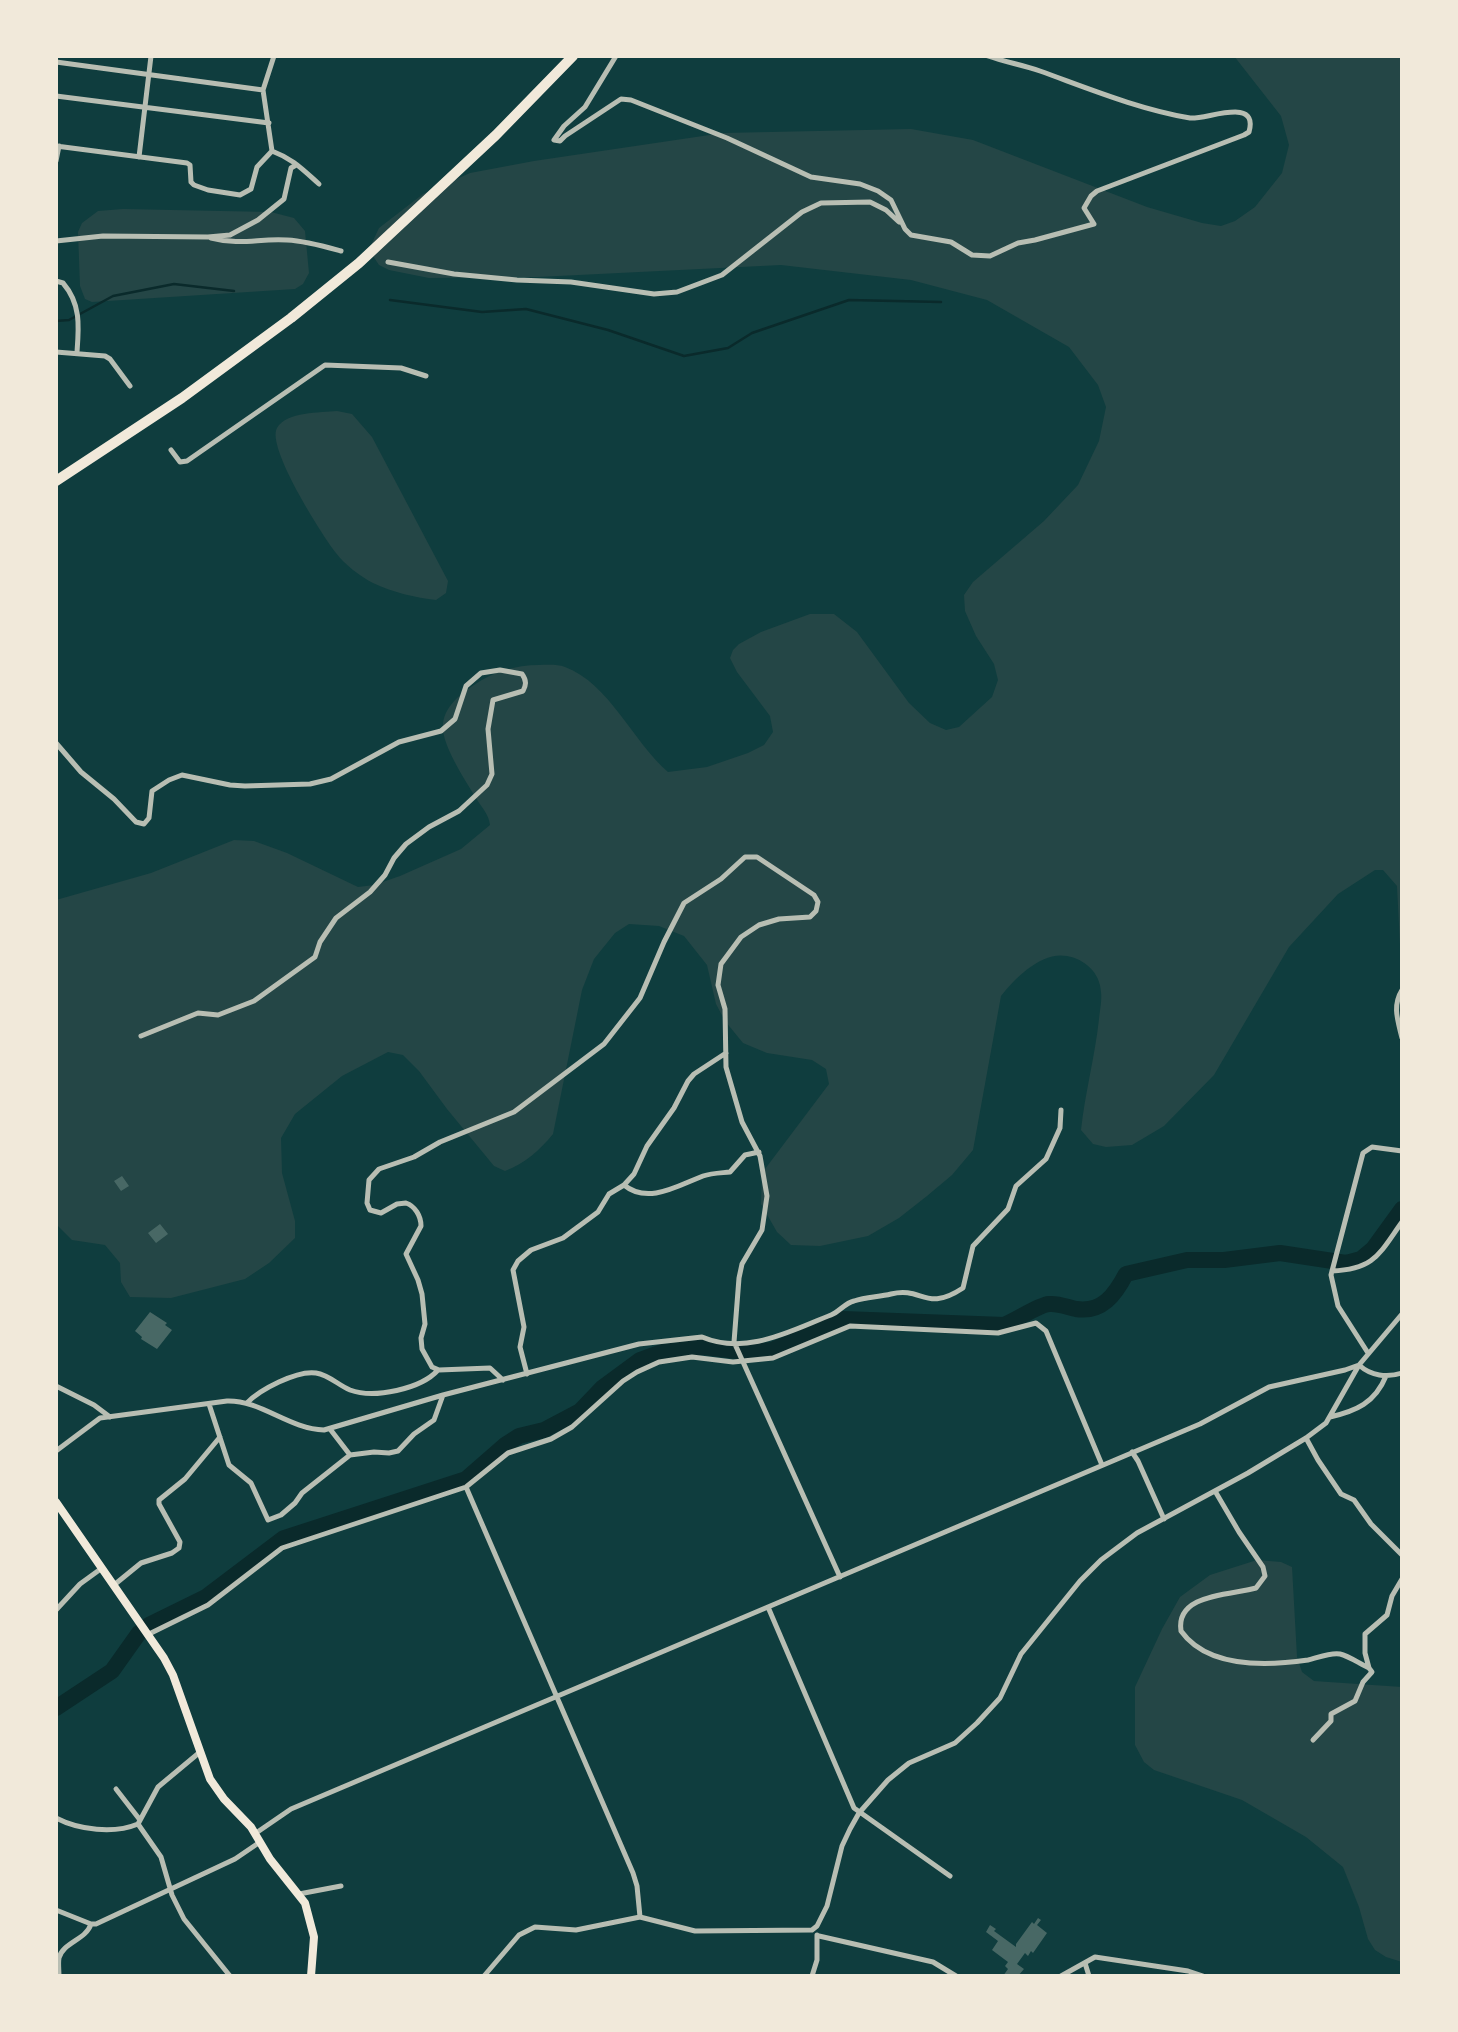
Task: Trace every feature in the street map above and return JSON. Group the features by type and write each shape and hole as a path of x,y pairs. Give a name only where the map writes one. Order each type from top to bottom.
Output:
{"highway":[{"path":"56,481 221,370 359,263 496,135 573,56"}],"main road":[{"path":"56,1502 146,1630 173,1675 214,1786 258,1838 270,1859 299,1894 313,1929 315,1945 311,1976"}],"street":[{"path":"139,157 151,56"},
{"path":"56,161 57,146 187,163 190,165 191,182 194,186 240,195 251,189 257,167 272,151 263,90 274,56"},
{"path":"616,56 584,107 554,140 560,142 565,135 621,99 631,100 727,138 811,177 860,184 878,191 891,200 905,229"},
{"path":"388,262 454,274 571,282 654,294 677,292 722,275 802,212 821,203 870,202 896,217 905,229 921,238 951,242 972,255 990,256 1018,243 1094,225 1084,208 1097,191 1244,135 1249,132 1251,126 1250,120 1240,111 1204,118 1136,106 1037,70 988,56"},
{"path":"56,62 263,90"},
{"path":"56,96 269,123"},
{"path":"272,151 292,158 319,184"},
{"path":"56,241 114,236 230,235 242,231 274,210 284,200 292,168 296,164"},
{"path":"208,237 239,244 285,240 310,242 341,251"},
{"path":"56,281 63,283 75,301 79,326 77,352"},
{"path":"56,352 77,352 110,359 130,386"},
{"path":"171,450 180,462 187,461 325,365 401,368 426,376"},
{"path":"56,743 81,772 114,799 136,822 144,824 149,818 152,791 178,775 245,786 310,784 331,779 400,742 441,731 456,719 466,686 481,673 500,670 522,674 525,679 523,691 493,700 491,705 488,729 492,774 487,785 459,811 405,844 385,875 370,892 336,918 320,942 315,957 254,1001 218,1015 198,1013 141,1035"},
{"path":"503,1380 490,1368 438,1370 432,1367 422,1349 421,1338 425,1324 422,1294 406,1254 421,1221 415,1210 406,1203 393,1206 382,1213 370,1210 367,1206 367,1193 372,1175 384,1166 414,1157 440,1142 517,1111 604,1044 640,998 664,942 686,901 721,879 739,861 751,856 757,857 814,895 818,902 810,917 779,919 749,930 724,958 719,972 718,985 725,1009 726,1068 742,1122 758,1152 767,1196 761,1235 742,1264 738,1278 735,1344 840,1577"},
{"path":"1402,990 1396,1007 1402,1038"},
{"path":"527,1374 520,1347 524,1327 513,1270 525,1254 563,1238 598,1212 609,1194 624,1185 634,1174 647,1146 674,1108 688,1081 694,1074 726,1054"},
{"path":"56,1451 100,1419 110,1417 232,1400 310,1429 330,1429 443,1395 647,1342 702,1337 735,1344 768,1340 832,1315 852,1301 900,1292 941,1300 962,1288 973,1247 1008,1209 1016,1186 1046,1159 1060,1128 1061,1110"},
{"path":"1368,1353 1338,1306 1331,1279 1332,1269 1363,1153 1372,1147 1402,1151"},
{"path":"624,1185 640,1193 670,1191 704,1175 730,1172 745,1155 758,1152"},
{"path":"1332,1269 1350,1270 1368,1263 1381,1251 1402,1222"},
{"path":"484,1976 526,1930 540,1927 585,1930 640,1917 695,1931 812,1930 817,1926 827,1906 842,1846 859,1813 895,1773 909,1763 955,1743 968,1733 1000,1698 1021,1654 1085,1576 1120,1544 1306,1438 1326,1423 1359,1365 1402,1314"},
{"path":"146,1630 208,1605 282,1548 466,1487 508,1452 551,1439 572,1427 623,1381 648,1366 692,1357 733,1362 742,1358 773,1358 850,1326 998,1333 1036,1323 1046,1331 1102,1465"},
{"path":"1359,1365 1366,1371 1385,1376 1402,1373"},
{"path":"59,1976 61,1953 88,1933 92,1924 235,1859 291,1809 1224,1413 1269,1387 1359,1365"},
{"path":"247,1404 260,1391 305,1373 323,1375 350,1390 370,1393 405,1389 438,1370"},
{"path":"1330,1417 1363,1406 1383,1383 1385,1376"},
{"path":"56,1386 94,1405 110,1417"},
{"path":"209,1404 229,1465 251,1483 268,1520 281,1515 302,1493 349,1455 398,1451 419,1430 434,1420 443,1395"},
{"path":"330,1429 349,1455"},
{"path":"114,1585 141,1563 179,1548 180,1542 159,1500 185,1479 220,1437"},
{"path":"1306,1438 1341,1494 1354,1500 1371,1524 1402,1555"},
{"path":"1132,1452 1164,1519"},
{"path":"466,1487 633,1873 640,1917"},
{"path":"1215,1491 1264,1567 1265,1576 1256,1588 1213,1596 1194,1604 1180,1626 1187,1639 1205,1651 1244,1662 1287,1662 1339,1654 1369,1668"},
{"path":"56,1610 80,1584 102,1568"},
{"path":"1313,1740 1331,1721 1331,1714 1355,1701 1363,1682 1372,1672 1369,1668 1365,1634 1387,1615 1392,1596 1402,1578"},
{"path":"768,1607 854,1808 950,1876"},
{"path":"56,1818 77,1827 107,1830 129,1828 139,1822 158,1787 200,1752"},
{"path":"116,1788 161,1857 170,1889 184,1919 230,1976"},
{"path":"299,1894 341,1886"},
{"path":"56,1910 92,1924"},
{"path":"812,1930 819,1936 933,1962 956,1976"},
{"path":"812,1976 817,1960 819,1936"},
{"path":"1061,1976 1095,1957 1188,1971 1203,1976"},
{"path":"1085,1963 1089,1976"}],"shaded area":[{"path":"1234,56 1402,56 1402,985 1397,886 1383,870 1375,870 1338,894 1289,947 1214,1075 1164,1126 1132,1145 1106,1147 1093,1144 1081,1130 1101,1002 1098,978 1079,960 1067,956 1048,958 1021,974 1001,996 973,1150 952,1175 899,1218 868,1236 820,1246 791,1245 777,1232 761,1204 762,1173 829,1084 826,1069 812,1060 767,1053 743,1043 725,1021 716,1004 707,965 684,936 659,926 629,924 615,933 594,959 582,990 553,1134 543,1146 519,1165 505,1171 494,1166 419,1071 403,1055 388,1052 342,1076 295,1114 281,1138 282,1173 295,1221 295,1238 269,1263 245,1279 171,1298 130,1297 121,1282 120,1263 105,1245 72,1240 56,1224 56,900 151,873 234,840 254,841 287,853 358,887 374,885 400,876 461,849 490,825 448,747 443,731 445,716 452,704 468,689 489,676 513,668 555,665 581,675 608,699 655,760 668,772 707,767 764,745 773,732 770,716 737,672 730,658 733,650 761,632 810,614 834,614 857,632 909,703 930,723 946,730 959,727 992,697 998,680 994,664 976,636 965,611 964,595 973,582 1044,521 1078,485 1099,441 1106,407 1098,385 1069,347 987,300 911,280 781,265 538,277 429,278 389,270 379,265 371,253 371,245 379,228 423,194 470,173 534,161 723,133 911,129 973,140 1147,207 1221,226 1235,221 1255,207 1282,173 1289,145 1281,116"},
{"path":"123,209 271,212 294,218 305,231 309,273 303,284 295,289 92,302 85,299 80,286 78,232 82,223 98,211"},
{"path":"337,411 352,414 372,437 448,581 446,593 436,600 388,589 353,570 329,543 297,491 280,453 276,438 277,428 288,418"},
{"path":"1257,1560 1281,1562 1292,1567 1297,1657 1302,1672 1314,1681 1402,1687 1402,1962 1375,1950 1368,1939 1343,1867 1306,1837 1242,1800 1154,1770 1144,1762 1135,1745 1135,1687 1180,1597 1210,1575"}],"building":[{"path":"122,1176 129,1186 121,1191 114,1181"},
{"path":"160,1224 168,1234 156,1243 148,1233"},
{"path":"150,1312 167,1323 165,1325 172,1330 157,1349 141,1339 135,1331"},
{"path":"1038,1918 1041,1920 1037,1925 1047,1933 1033,1953 1031,1951 1028,1956 1025,1953 1017,1964 1024,1969 1018,1976 1003,1976 1008,1969 1005,1966 1008,1962 992,1950 998,1941 986,1932 990,1925 1016,1947 1032,1922 1034,1924"}],"waterway":[{"path":"56,321 69,320 113,296 174,284 234,291"},
{"path":"390,300 482,312 526,309 608,330 684,356 728,348 752,333 849,300 941,302"},
{"path":"56,1708 112,1671 139,1633 149,1625 206,1597 284,1538 466,1479 519,1436 544,1430 580,1411 602,1388 640,1360 662,1352 704,1347 745,1352 772,1350 843,1319 1004,1325 1049,1304 1085,1310 1093,1308 1107,1301 1126,1274 1187,1260 1224,1260 1280,1253 1346,1263 1361,1259 1373,1249 1402,1209"}]}
